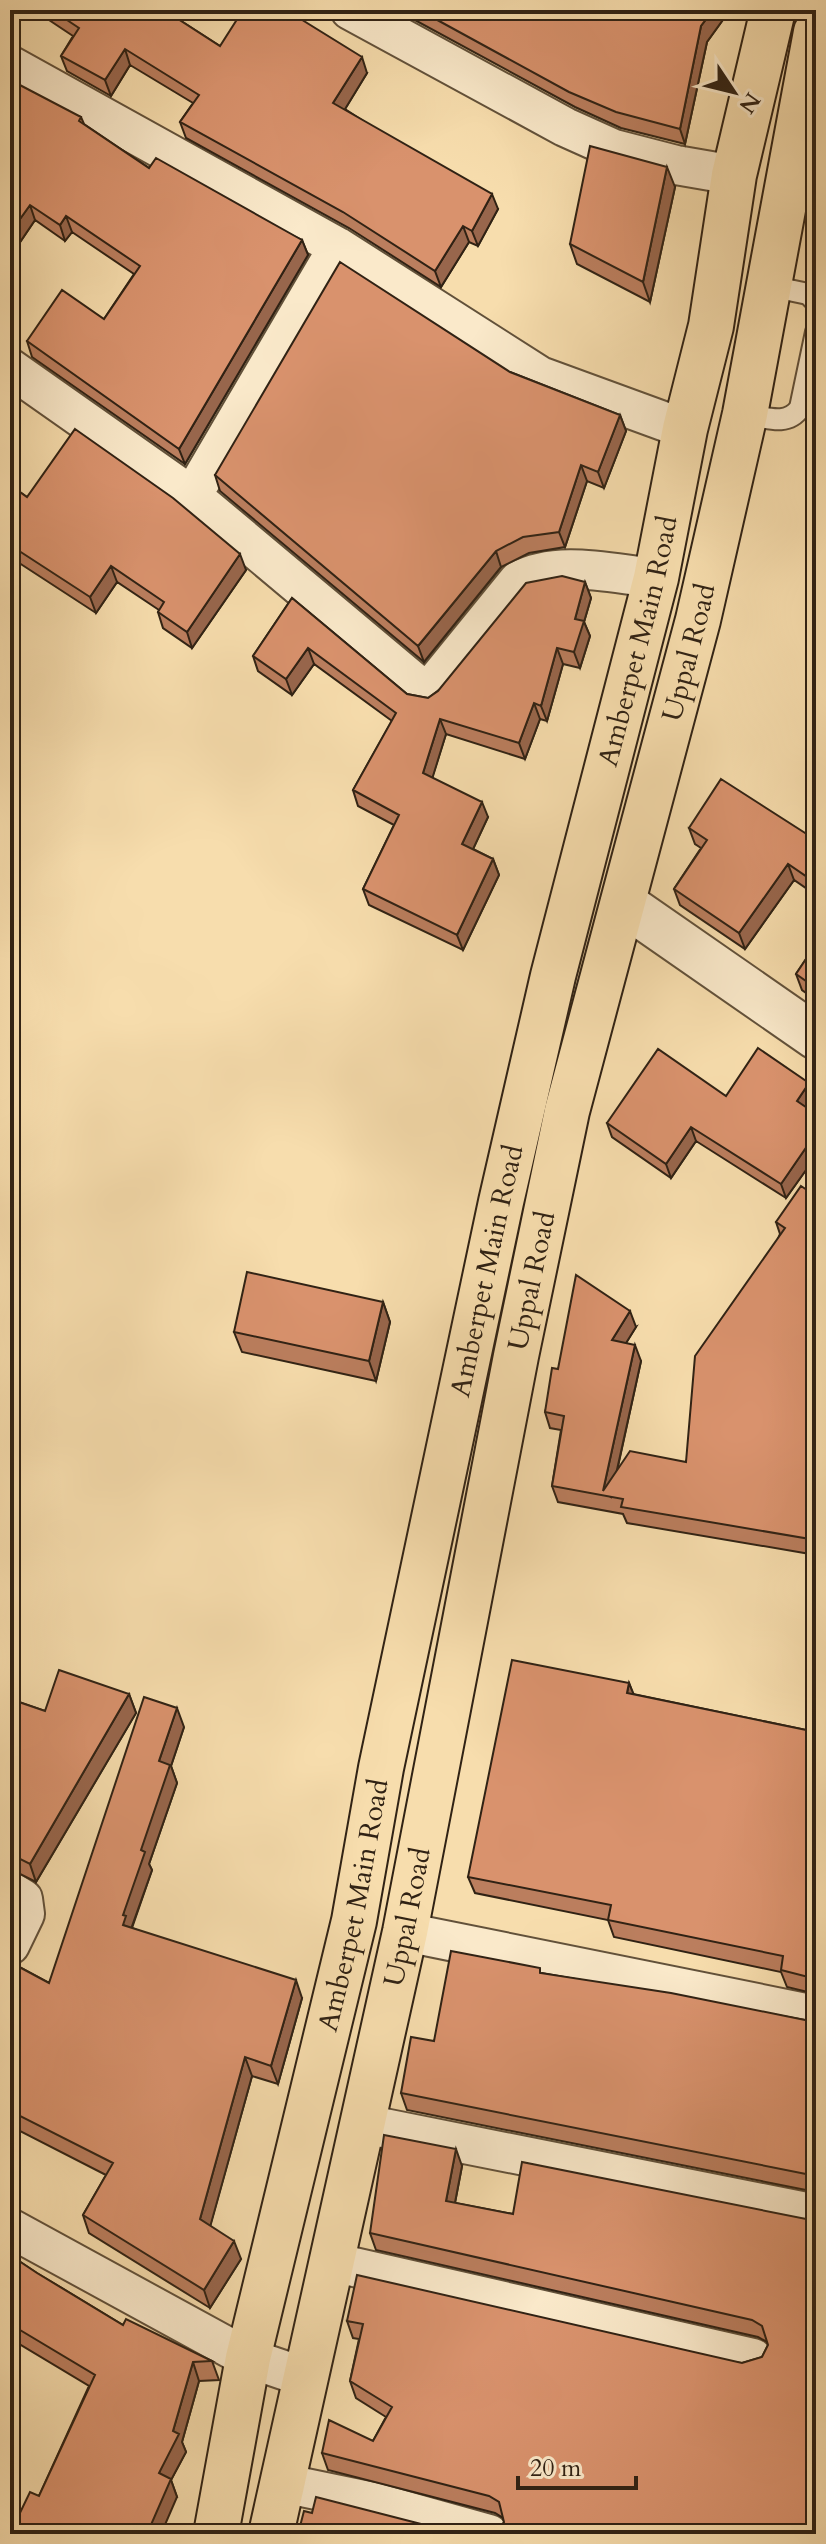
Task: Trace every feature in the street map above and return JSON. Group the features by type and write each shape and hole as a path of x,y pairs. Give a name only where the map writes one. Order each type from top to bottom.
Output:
{"highway":[{"name":"Amberpet Main Road","path":"216,2534 248,2358 354,1921 381,1768 504,1187 557,961 656,578 685,429 711,326 734,175 773,10"},
{"name":"Uppal Road","path":"271,2534 405,1932 516,1356 567,1111 698,620 745,414 816,32"}],"street":[{"path":"350,10 565,127 614,149 676,165 734,175"},
{"path":"10,65 338,247 540,376 685,429"},
{"path":"192,496 338,247"},
{"path":"10,368 192,496 427,693 518,581 534,572 559,569 656,578"},
{"path":"623,903 816,1037"},
{"path":"10,1891 23,1899 25,1914 10,1945"},
{"path":"405,1932 816,2015"},
{"path":"364,2124 816,2214"},
{"path":"10,2228 248,2358 304,2377"},
{"path":"332,2262 753,2358"},
{"path":"282,2483 374,2502 480,2533"}],"lane":[{"path":"770,286 808,294 816,302"},
{"path":"745,414 784,421 795,416 800,408 816,332"}],"building":[{"path":"52,10 164,10 220,46 243,10 286,10 362,57 333,103 492,194 472,231 463,226 435,271 343,212 180,122 199,95 125,49 105,80 61,56 79,28"},
{"path":"419,10 713,10 701,26 680,129 616,112 569,92"},
{"path":"16,83 81,117 79,121 149,168 156,158 302,240 179,449 27,341 62,290 104,319 140,266 66,216 60,225 30,205 10,233 10,92"},
{"path":"590,146 667,167 643,282 570,244"},
{"path":"816,219 816,258 808,256"},
{"path":"340,262 510,372 620,415 598,472 581,465 559,532 523,537 496,551 418,646 215,475"},
{"path":"75,429 173,498 240,554 187,632 158,612 164,602 111,566 90,597 10,545 10,485 27,497"},
{"path":"562,576 585,582 575,619 584,621 574,652 557,648 541,706 534,703 519,743 440,719 423,773 482,802 462,844 493,859 457,935 363,889 399,815 353,790 396,713 308,648 286,679 253,656 292,598 407,694 428,698 438,691 526,583"},
{"path":"721,779 816,840 816,883 788,864 739,933 674,889 707,840 689,828"},
{"path":"816,944 816,988 796,974"},
{"path":"758,1048 809,1083 797,1101 816,1114 816,1133 781,1184 691,1127 666,1164 607,1123 658,1049 726,1096"},
{"path":"801,1186 816,1196 816,1540 621,1507 623,1499 552,1486 564,1416 545,1412 552,1368 558,1369 576,1275 630,1311 612,1340 635,1345 603,1491 630,1451 686,1462 695,1356 785,1228 776,1222"},
{"path":"247,1272 383,1302 369,1361 234,1332"},
{"path":"512,1660 629,1683 627,1693 816,1732 816,1979 781,1970 783,1956 608,1920 611,1905 468,1877"},
{"path":"59,1670 129,1694 30,1864 10,1854 10,1780 15,1766 10,1765 10,1699 45,1711"},
{"path":"144,1697 177,1708 159,1761 170,1765 141,1850 145,1852 123,1915 126,1916 123,1925 296,1980 271,2066 245,2057 200,2219 234,2241 204,2290 83,2215 113,2163 10,2111 10,1962 49,1983"},
{"path":"451,1951 540,1968 540,1973 671,1993 805,2020 816,2019 816,2176 401,2093 411,2037 434,2041"},
{"path":"384,2135 456,2149 446,2201 513,2214 522,2162 806,2219 816,2215 816,2534 495,2534 504,2522 499,2502 489,2496 322,2453 329,2420 373,2441 392,2407 350,2381 363,2324 347,2321 357,2275 742,2363 762,2357 768,2345 762,2326 752,2320 370,2233"},
{"path":"10,2255 123,2325 126,2319 212,2361 193,2362 173,2431 179,2434 159,2473 171,2479 147,2534 10,2534 10,2515 17,2519 30,2492 39,2496 95,2375 10,2324"},
{"path":"316,2497 460,2534 298,2534 304,2511 312,2513"}]}
